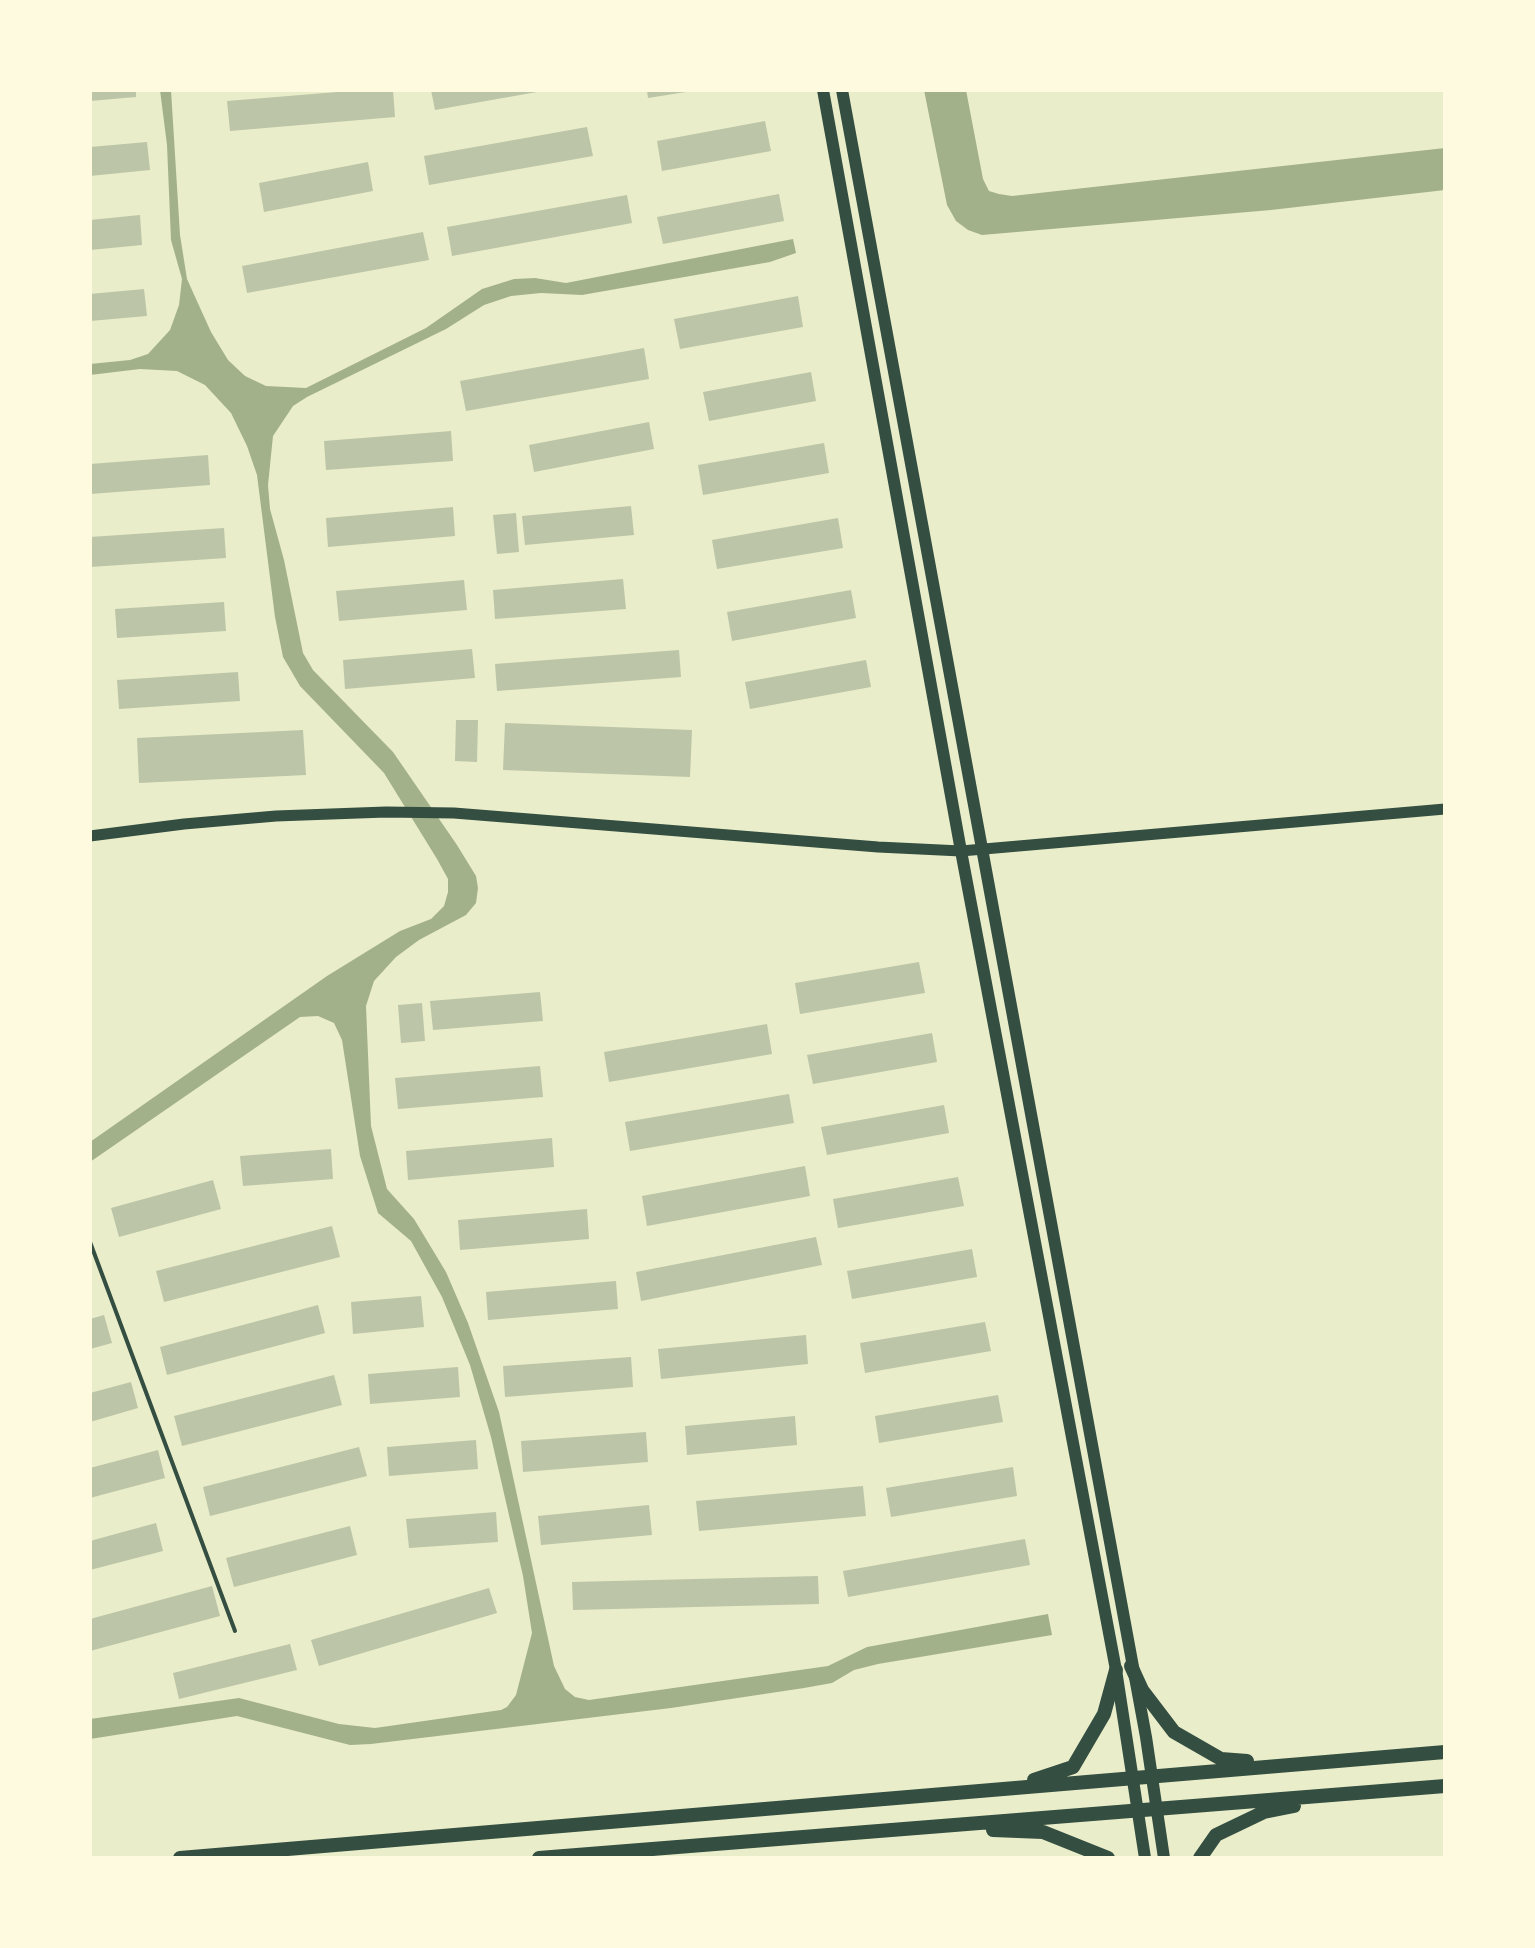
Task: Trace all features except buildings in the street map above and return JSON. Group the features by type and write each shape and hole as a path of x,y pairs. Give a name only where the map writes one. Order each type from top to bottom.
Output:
{"main road":[{"path":"823,90 961,851 1116,1670 1145,1858"},
{"path":"842,90 1153,1776 1164,1858"},
{"path":"1131,1666 1142,1690 1174,1732 1221,1759 1291,1765"},
{"path":"1012,1788 1073,1767 1104,1714 1116,1670"},
{"path":"180,1858 1445,1752"},
{"path":"539,1858 1445,1786"},
{"path":"1200,1858 1216,1835 1264,1812 1345,1794"},
{"path":"924,1828 1043,1832 1108,1858"}],"street":[{"path":"90,836 184,824 386,812 454,813 961,851 1445,809"}],"lane":[{"path":"90,1242 235,1631"}],"shaded area":[{"path":"160,90 171,90 180,235 187,279 211,332 228,360 245,376 266,386 306,388 426,328 482,289 514,279 535,278 566,283 793,239 796,253 770,262 582,295 541,293 511,296 484,305 446,329 307,397 293,406 273,436 268,485 270,509 303,653 313,670 393,752 457,845 476,876 478,888 476,903 466,915 419,940 396,957 374,981 366,1006 371,1126 387,1189 414,1219 446,1272 468,1323 499,1412 554,1666 565,1689 575,1697 589,1700 828,1666 867,1647 1048,1614 1052,1635 878,1664 854,1670 832,1683 804,1688 671,1708 371,1744 350,1745 237,1716 90,1739 90,1719 239,1698 339,1724 375,1728 501,1710 516,1695 532,1633 523,1576 491,1437 470,1365 442,1297 411,1241 378,1213 360,1156 342,1040 334,1023 318,1016 300,1017 90,1162 90,1142 327,976 400,931 431,919 444,906 448,892 448,879 384,773 300,686 283,657 257,475 231,413 205,385 177,371 140,369 90,375 90,364 130,360 148,354 170,330 179,305 182,279 171,240 167,145"},
{"path":"924,90 966,90 983,179 989,191 999,194 1012,196 1445,148 1445,190 1271,210 982,235 956,221 947,205"}]}
